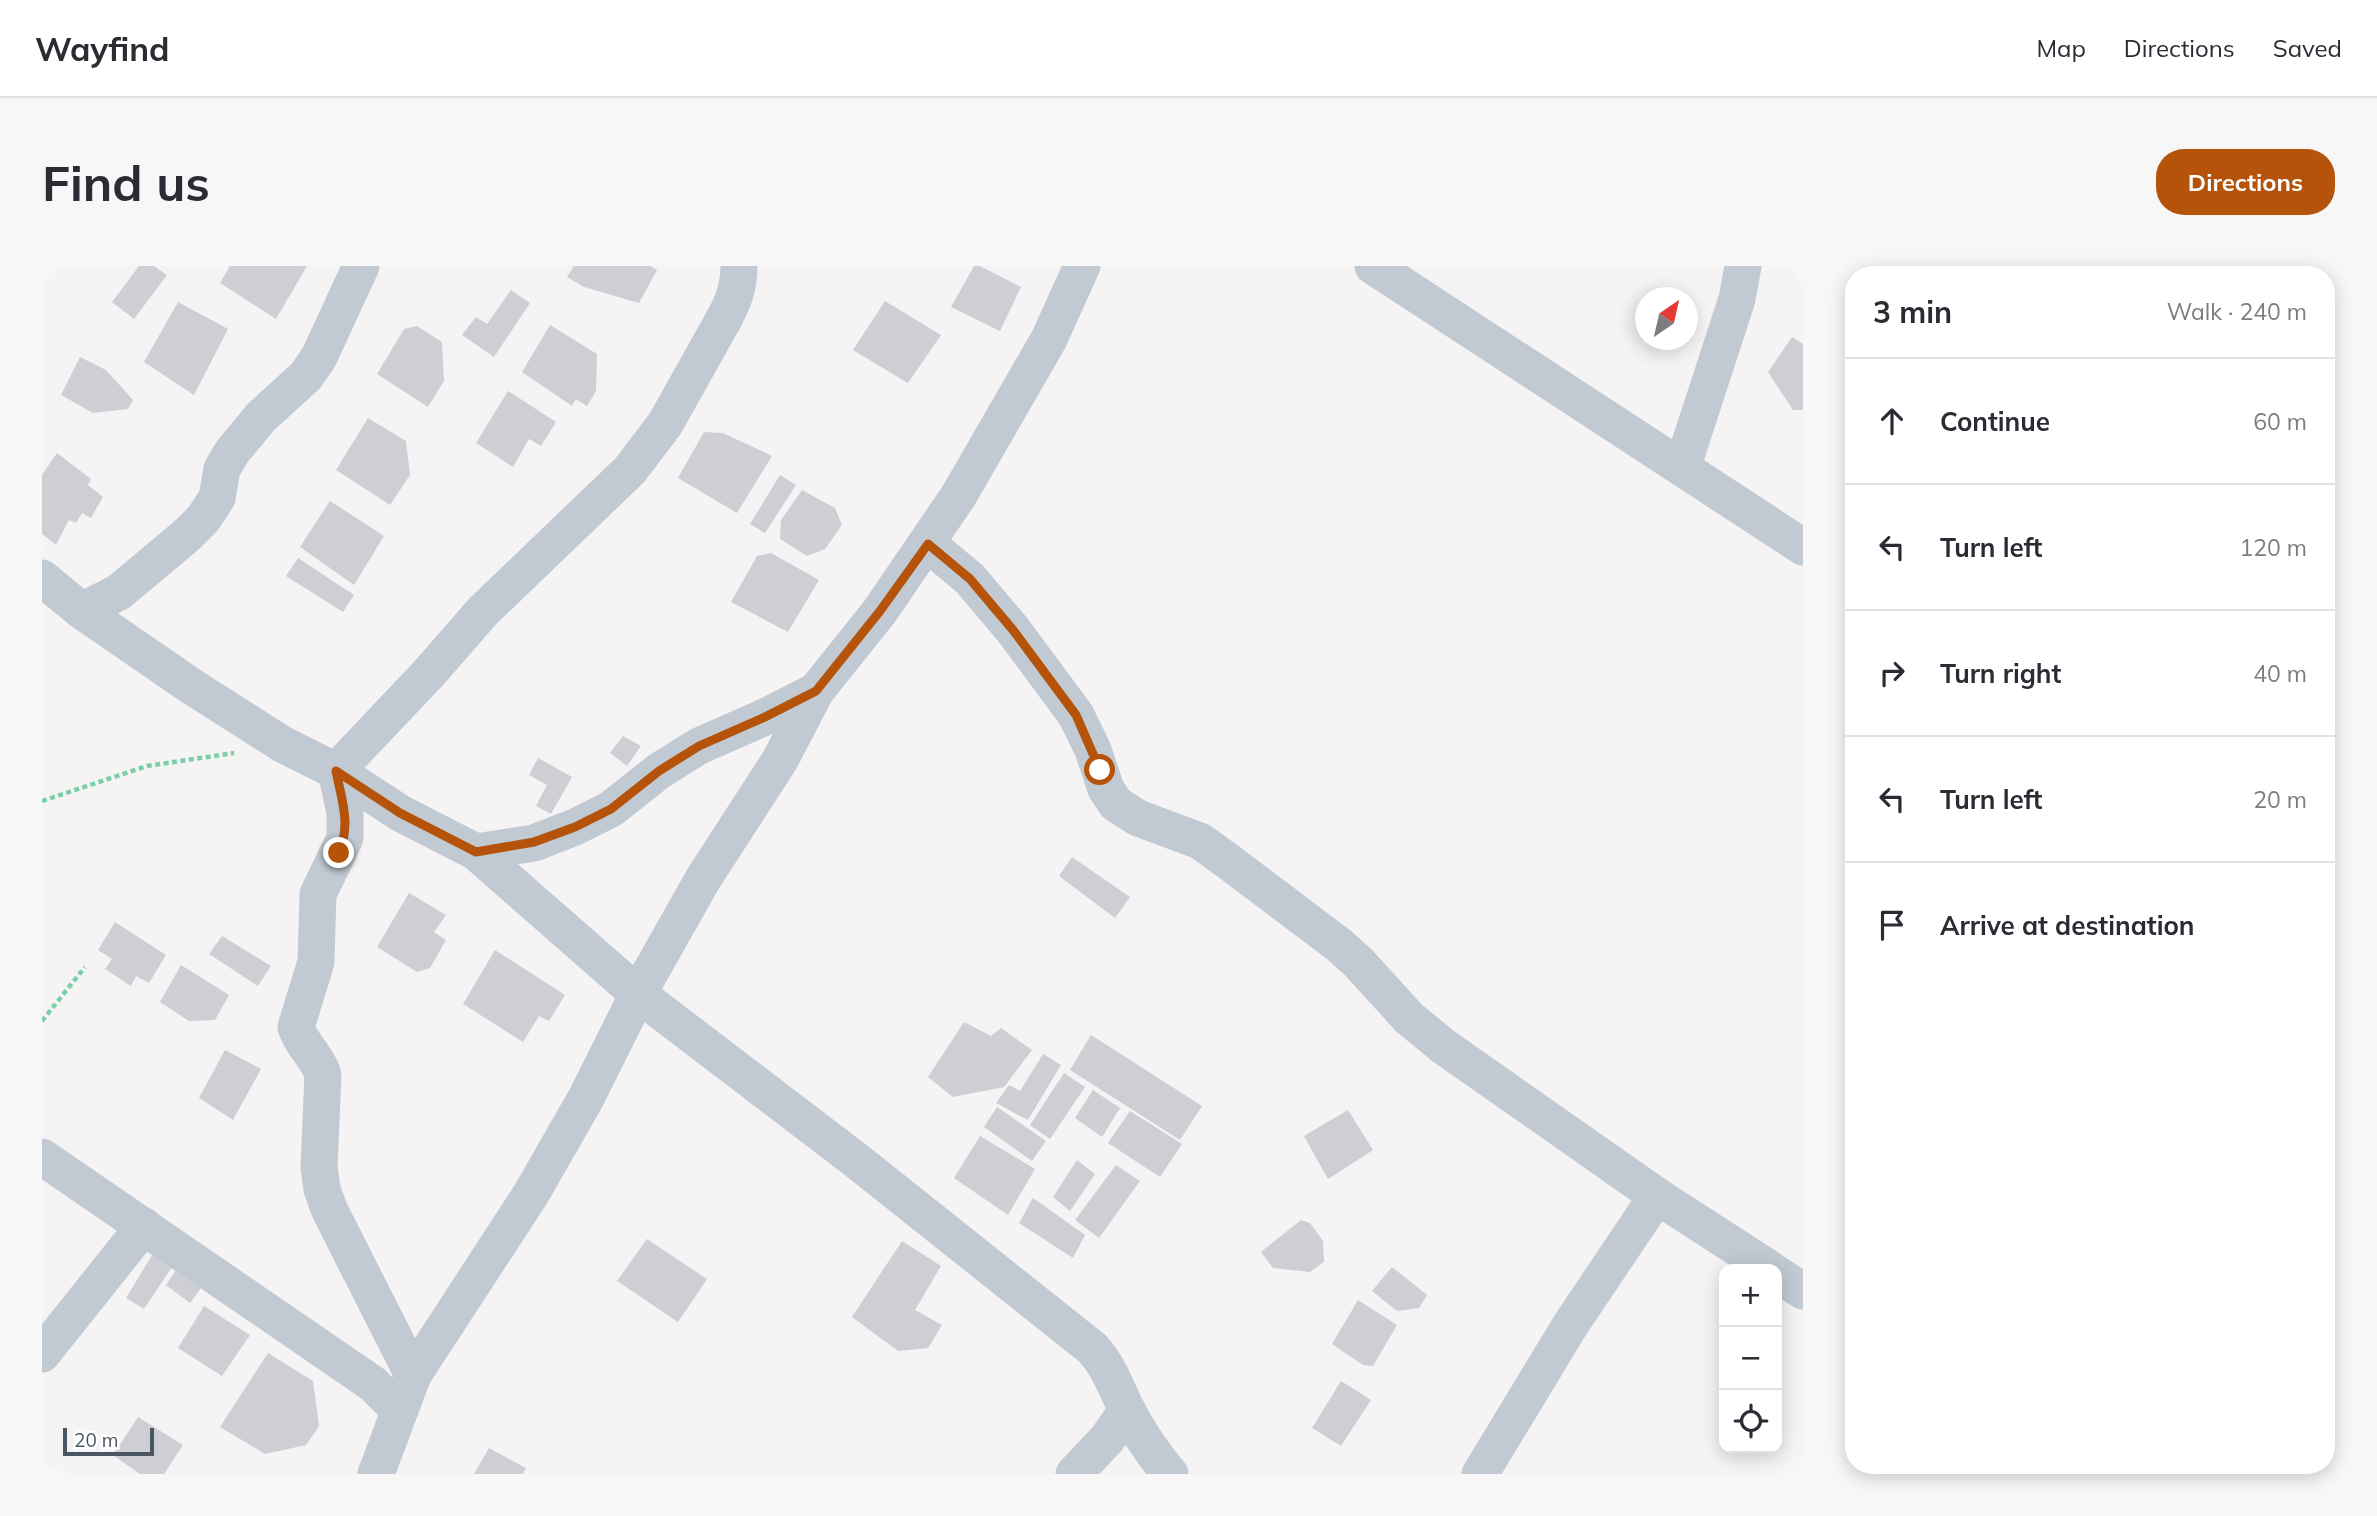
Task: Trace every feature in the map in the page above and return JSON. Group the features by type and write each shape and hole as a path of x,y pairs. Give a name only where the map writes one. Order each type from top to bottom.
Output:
{"street":[{"path":"82,611 119,592 187,535 202,519 217,498 222,470 232,452 261,417 306,376 318,358 361,266"},
{"path":"336,771 429,673 483,611 631,470 665,424 725,317 739,284 739,266"},
{"path":"376,1474 413,1375 531,1194 586,1097 638,994 704,880 780,760 816,691 880,611 959,495 1049,339 1083,266"},
{"path":"1373,266 1803,547"},
{"path":"1682,468 1737,299 1742,266"},
{"path":"928,544 970,579 1013,630 1076,715 1093,750 1106,789 1116,804 1138,818 1200,841 1339,946 1409,1018 1443,1046 1657,1196 1762,1264"},
{"path":"42,578 82,611 282,744 336,771 400,813 476,852 638,994 857,1161 1092,1348 1108,1369 1127,1410 1153,1453 1170,1474"},
{"path":"476,852 534,842 575,827 611,809 659,771 699,746 816,691"},
{"path":"336,771 345,812 345,838 318,894 316,962 296,1027 303,1043 321,1067 323,1075 319,1167 328,1209 413,1375"},
{"path":"42,1157 373,1384 399,1410"},
{"path":"1480,1474 1571,1324 1657,1196"},
{"path":"42,1354 144,1226"},
{"path":"1782,1277 1803,1291"},
{"path":"1074,1474 1107,1439 1127,1410"}],"path":[{"path":"42,801 147,766 282,744"},
{"path":"42,1021 85,967"}],"building":[{"path":"139,266 154,266 167,275 134,319 112,302"},
{"path":"230,266 307,266 276,319 220,283"},
{"path":"574,266 650,266 657,270 639,303 584,287 567,277"},
{"path":"974,266 980,266 1021,287 1000,331 951,307"},
{"path":"511,290 530,303 494,357 462,335 476,317 487,324"},
{"path":"885,301 941,335 908,383 853,350"},
{"path":"178,302 228,329 194,395 144,362"},
{"path":"550,325 597,354 596,391 587,406 576,399 572,406 522,372"},
{"path":"417,326 442,342 444,381 428,407 377,374 404,329"},
{"path":"1792,337 1803,344 1803,410 1793,410 1768,372"},
{"path":"80,357 106,370 133,400 128,409 93,413 61,395"},
{"path":"508,391 556,422 541,446 529,439 513,467 476,443"},
{"path":"368,418 406,441 410,475 390,505 336,470"},
{"path":"704,432 723,433 772,456 737,513 678,478"},
{"path":"57,453 91,479 88,485 103,497 91,518 82,513 76,523 69,520 56,545 42,534 42,475"},
{"path":"780,475 796,485 765,533 750,524"},
{"path":"802,490 835,508 842,525 825,549 807,556 780,539 781,520"},
{"path":"330,501 384,536 354,585 300,547"},
{"path":"771,553 819,580 788,632 731,602 757,556"},
{"path":"298,558 354,595 343,612 286,576"},
{"path":"623,736 641,746 627,766 610,753"},
{"path":"538,758 572,777 551,814 536,806 547,785 529,775"},
{"path":"1072,857 1130,897 1115,918 1059,876"},
{"path":"409,893 446,915 434,932 446,940 430,968 417,972 377,947"},
{"path":"115,922 166,955 149,983 136,976 131,986 105,969 112,959 98,950"},
{"path":"222,936 271,966 258,986 209,954"},
{"path":"495,950 565,995 549,1021 539,1016 523,1042 463,1004"},
{"path":"181,965 229,995 215,1020 189,1021 160,1002"},
{"path":"964,1022 991,1036 1001,1028 1032,1050 1004,1087 953,1097 928,1077"},
{"path":"1091,1035 1202,1106 1180,1140 1070,1070"},
{"path":"225,1050 261,1069 233,1120 199,1098"},
{"path":"1043,1054 1061,1065 1028,1120 996,1103 1009,1085 1020,1091"},
{"path":"1064,1073 1085,1087 1050,1139 1030,1125"},
{"path":"1093,1090 1120,1108 1102,1137 1075,1118"},
{"path":"997,1107 1046,1141 1032,1161 984,1127"},
{"path":"1348,1110 1373,1150 1328,1179 1304,1136"},
{"path":"1130,1111 1182,1144 1160,1177 1108,1143"},
{"path":"980,1136 1035,1169 1008,1215 954,1178"},
{"path":"1077,1160 1095,1174 1070,1211 1053,1197"},
{"path":"1116,1165 1140,1181 1099,1238 1075,1220"},
{"path":"1033,1198 1085,1235 1073,1258 1019,1223"},
{"path":"1301,1220 1310,1223 1323,1241 1324,1262 1310,1272 1273,1268 1261,1252"},
{"path":"647,1239 707,1279 678,1322 617,1281"},
{"path":"902,1241 941,1266 915,1310 942,1325 928,1348 898,1351 852,1317"},
{"path":"154,1252 174,1264 144,1309 126,1298"},
{"path":"1392,1267 1427,1295 1419,1308 1397,1311 1372,1291"},
{"path":"176,1270 201,1288 190,1303 166,1285"},
{"path":"1358,1300 1397,1325 1373,1366 1363,1365 1332,1344"},
{"path":"204,1306 250,1335 222,1376 178,1348"},
{"path":"268,1353 313,1381 319,1426 306,1445 265,1454 220,1427"},
{"path":"1341,1381 1371,1400 1341,1446 1312,1428"},
{"path":"138,1417 183,1445 164,1474 140,1474 113,1455"},
{"path":"489,1448 526,1468 523,1474 474,1474"}],"route":[{"path":"339,853 345,838 346,825 336,771 400,813 476,852 534,842 575,827 611,809 659,771 699,746 816,691 880,611 928,544 970,579 1013,630 1076,715 1100,770"}]}
